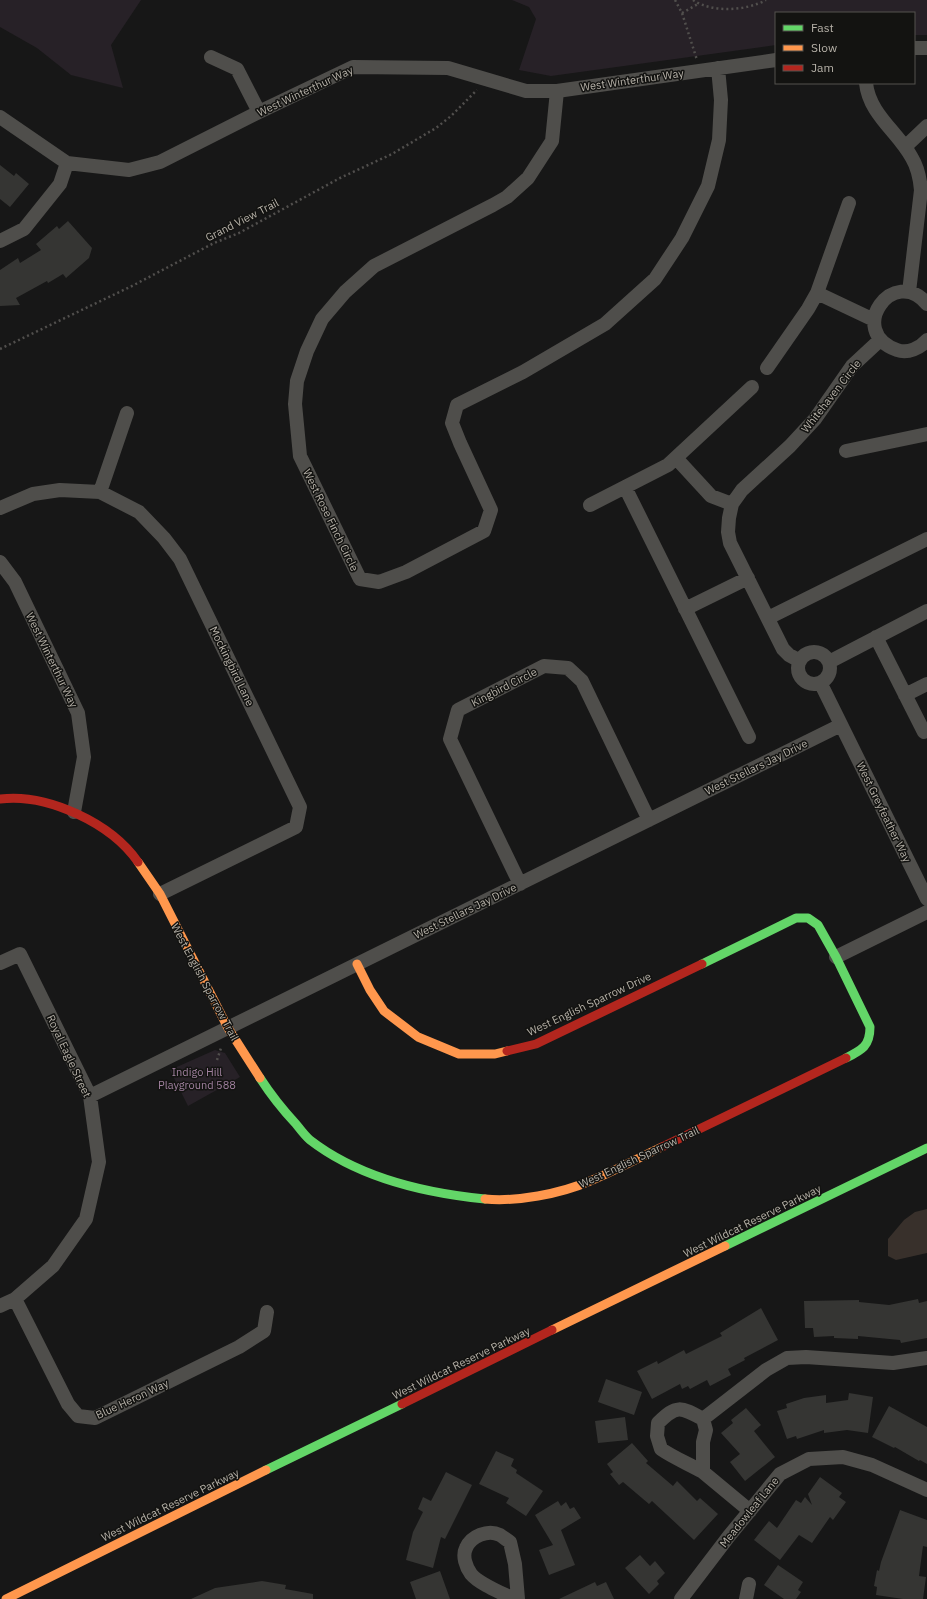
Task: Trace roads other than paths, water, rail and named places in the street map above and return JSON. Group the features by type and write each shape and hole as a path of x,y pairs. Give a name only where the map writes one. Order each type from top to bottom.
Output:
{"street":[{"path":"915,48 927,48"},
{"path":"211,57 237,69 259,112"},
{"name":"West Winterthur Way","path":"0,117 67,163 129,170 160,162 353,67 448,68 526,91 557,91 775,60"},
{"name":"West Rose Finch Circle","path":"557,91 552,141 528,178 507,197 374,266 345,292 322,319 307,351 297,381 296,389 295,404 300,456 360,579 379,582 406,572 484,531 491,510 452,423 457,405 523,372 605,324 655,279 682,238 708,186 719,140 720,100 718,68"},
{"path":"866,84 866,90 878,114 905,147 913,159 919,175 923,203 909,292"},
{"path":"905,147 927,126"},
{"path":"0,241 24,229 60,184 67,163"},
{"path":"767,368 808,309 817,293 849,202"},
{"path":"926,345 912,350 901,351 887,346 877,335 874,320 878,306 889,295 899,292 909,292 921,297 927,304"},
{"path":"817,293 874,320"},
{"name":"Whitehaven Circle","path":"800,662 783,649 730,543 728,532 732,504 742,490 790,446 815,419 852,366 880,340"},
{"path":"590,505 668,464 752,387"},
{"path":"100,492 127,413"},
{"path":"846,451 927,434"},
{"path":"676,458 711,496 732,504"},
{"path":"625,487 749,737"},
{"name":"Mockingbird Lane","path":"0,508 33,494 60,490 100,492 139,512 164,538 180,559 300,807 296,827 160,894"},
{"path":"768,618 927,539"},
{"name":"West Winterthur Way","path":"0,562 15,582 78,713 84,757 74,812"},
{"path":"685,609 748,578"},
{"path":"829,662 927,611"},
{"path":"876,637 924,732"},
{"path":"811,653 820,653 825,656 829,662 830,672 826,680 821,684 813,685 804,681 798,669 800,662 805,655 811,653"},
{"name":"Kingbird Circle","path":"520,884 450,739 458,710 544,666 568,668 582,681 649,820"},
{"path":"821,684 841,725"},
{"path":"905,695 927,684"},
{"name":"West Stellars Jay Drive","path":"90,1096 841,725"},
{"name":"West Greyfeather Way","path":"841,725 927,899"},
{"name":"West English Sparrow Trail","path":"0,799 8,798 44,802 74,812 116,837 136,859 160,894 228,1028 274,1100 309,1140 343,1162 393,1182 454,1196 499,1200 544,1195 589,1182 860,1051 870,1039 870,1027 836,957"},
{"path":"836,957 927,912"},
{"name":"West English Sparrow Drive","path":"357,964 370,990 384,1011 418,1037 459,1054 495,1054 536,1044 796,918 808,918 818,925 836,957"},
{"name":"Royal Eagle Street","path":"0,963 20,954 90,1096 99,1162 86,1219 53,1266 15,1299 0,1306"},
{"name":"West Wildcat Reserve Parkway","path":"6,1599 157,1523 927,1148"},
{"name":"Blue Heron Way","path":"15,1299 68,1404 78,1416 95,1418 240,1347 264,1330 267,1312"},
{"path":"703,1419 766,1370 787,1358 806,1357 893,1363 927,1358"},
{"path":"703,1472 702,1442 706,1430 703,1419 690,1411 676,1408 668,1413 658,1423 657,1436 661,1449 671,1456 703,1472 750,1511"},
{"name":"Meadowleaf Lane","path":"681,1599 780,1474 809,1458 843,1457 872,1465 927,1490"},
{"path":"514,1599 485,1584 472,1575 465,1561 465,1548 473,1538 485,1533 499,1534 510,1542 515,1564 518,1599"},
{"path":"746,1599 749,1584"}],"park label":[{"name":"Indigo Hill Playground 588","path":"197,1078"}]}
